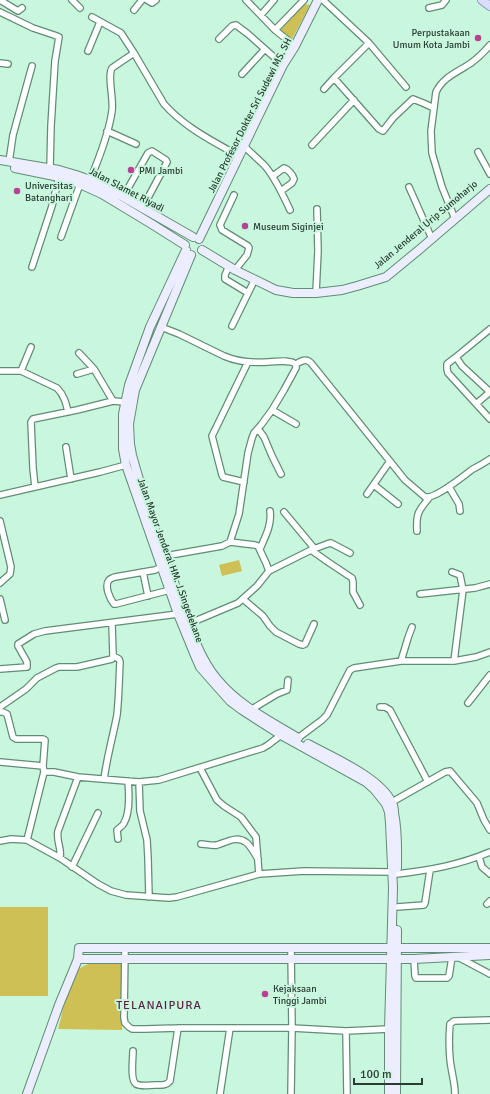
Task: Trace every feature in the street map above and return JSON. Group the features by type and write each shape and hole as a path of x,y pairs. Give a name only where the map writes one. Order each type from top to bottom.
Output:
{"main road":[{"name":"Jalan Profesor Dokter Sri Sudewi MS. SH","path":"196,238 239,156 283,65 295,46 318,0"},
{"path":"482,0 490,5"},
{"path":"486,0 490,5"},
{"name":"Jalan Slamet Riyadi","path":"0,160 50,168 76,174 90,180 187,250"},
{"name":"Jalan Slamet Riyadi","path":"0,165 59,177 124,197 142,209 196,238"},
{"name":"Jalan Jenderal Urip Sumoharjo","path":"454,217 490,183"},
{"name":"Jalan Jenderal Urip Sumoharjo","path":"202,250 232,268 276,290 288,293 316,293 342,290 386,277 454,217 490,188"},
{"path":"196,238 203,244 202,250 198,255 187,250 188,240 196,238"},
{"name":"Jalan Mayor Jenderal HM. J.Singedekane","path":"146,514 132,455 129,424 135,390 161,327 187,250"},
{"name":"Jalan Mayor Jenderal HM. J.Singedekane","path":"187,250 148,334 131,379 122,414 123,449 126,465 164,556 188,624 202,656 218,680 234,696 252,709 298,738 366,775 375,782 392,802 398,835 395,873 395,948"},
{"name":"Jalan Mayor Jenderal HM. J.Singedekane","path":"150,525 161,567 178,614 200,667 220,691 242,710 366,782 384,800 389,812 395,873 397,907 394,959"},
{"path":"27,1094 58,1005 78,959 79,948 490,948"},
{"path":"78,959 414,959 490,955"},
{"path":"389,1094 389,1029 394,959"},
{"path":"394,959 396,1094"}],"street":[{"path":"0,0 18,11 22,8"},
{"path":"72,0 80,8"},
{"path":"134,10 142,0"},
{"path":"147,0 152,3 156,0"},
{"path":"246,0 275,30 295,46"},
{"path":"261,14 274,0"},
{"path":"275,30 304,0"},
{"path":"323,0 369,43 406,87"},
{"path":"429,8 442,5 446,0"},
{"path":"0,12 33,28 59,37 51,126 50,168"},
{"path":"92,17 123,34 164,104 170,111 206,138 239,156"},
{"path":"88,50 100,22"},
{"path":"219,39 232,26 236,25 283,65"},
{"path":"324,89 369,43"},
{"path":"454,217 442,187 432,153 431,130 436,92 443,81 473,61 490,46"},
{"path":"242,74 265,49"},
{"path":"90,180 107,131 112,111 113,100 110,70 134,53"},
{"path":"0,63 8,64"},
{"path":"9,162 13,135 32,66"},
{"path":"334,78 379,129 384,130 393,118 413,100 434,108"},
{"path":"312,145 354,100"},
{"path":"107,131 136,144"},
{"path":"244,146 273,176 290,210"},
{"path":"124,197 148,153 152,151 167,160 167,163 142,209"},
{"path":"478,152 490,174"},
{"path":"273,176 284,168 294,176 294,181 281,191"},
{"path":"32,266 52,206 59,177"},
{"path":"61,237 80,184"},
{"path":"409,187 431,237"},
{"path":"234,195 220,225 222,230 249,247 248,253 225,275 225,278 248,293"},
{"path":"316,293 318,245 317,209"},
{"path":"232,326 255,279"},
{"path":"161,327 227,358 248,362 288,361 296,364 306,360 311,363 405,480 425,497 429,498"},
{"path":"490,329 446,366 447,371 490,420"},
{"path":"21,371 31,347"},
{"path":"79,354 94,369 113,401"},
{"path":"456,357 462,366 490,392 476,404"},
{"path":"244,482 224,477 222,475 212,436 248,362"},
{"path":"230,542 239,514 250,443 254,433 272,410 284,390 296,368 296,364"},
{"path":"78,374 94,369"},
{"path":"0,371 21,371 57,388 64,398 68,412"},
{"path":"35,487 33,468 33,419 113,401 125,402"},
{"path":"272,410 296,424"},
{"path":"258,429 264,437 281,474"},
{"path":"66,447 71,479"},
{"path":"417,531 416,519 418,513 429,498 449,487 475,468 490,460"},
{"path":"367,494 390,461"},
{"path":"0,495 126,465"},
{"path":"374,485 398,504"},
{"path":"449,487 459,504 460,511"},
{"path":"260,549 269,528 271,517 270,511"},
{"path":"284,512 313,549 328,562 352,578 353,592 360,605"},
{"path":"0,521 11,567 10,574 0,583"},
{"path":"164,556 222,546 230,542 256,545 260,549 269,571"},
{"path":"188,624 233,606 257,586 269,571 313,549 331,543 350,553"},
{"path":"161,567 155,570 115,577 110,580 107,586 111,600 114,604 170,590"},
{"path":"143,572 148,596"},
{"path":"452,572 460,575 463,590 454,661"},
{"path":"420,594 463,590 490,584"},
{"path":"0,599 5,620"},
{"path":"243,599 262,616 276,632 299,644 306,644 314,624"},
{"path":"0,669 27,666 18,644 34,634 45,631 178,614"},
{"path":"0,707 48,671 59,667 78,667 109,661 112,659 112,623"},
{"path":"401,660 412,627"},
{"path":"298,738 327,715 350,670 359,667 401,660 454,661 476,657 490,652"},
{"path":"104,779 117,714 119,695 120,662 119,659 113,656"},
{"path":"468,703 490,675"},
{"path":"252,709 286,690 288,688 288,680"},
{"path":"380,707 388,708 390,710 428,782"},
{"path":"0,712 5,712 13,737 16,739 45,740 44,769 27,840"},
{"path":"0,762 44,769 78,777 139,782 159,780 263,748 281,734"},
{"path":"200,768 220,802 241,817 255,835 257,839 259,874"},
{"path":"392,802 445,772 450,771 477,803 490,830"},
{"path":"60,858 61,851 58,840 58,831 78,777"},
{"path":"118,839 117,830 126,820 128,810 128,781"},
{"path":"139,782 140,811 147,840 149,897"},
{"path":"72,867 98,813"},
{"path":"0,841 11,839 27,840 60,858 111,891 126,895 169,898 259,874 304,871 395,873 430,870 464,862 490,852"},
{"path":"201,844 216,845 232,839 243,840 248,844 258,859"},
{"path":"479,857 482,867 490,874"},
{"path":"397,907 424,905 430,870"},
{"path":"125,948 124,1018 126,1025 132,1029 292,1028 346,1031 389,1029"},
{"path":"291,948 291,1094"},
{"path":"414,959 416,978 447,978 455,957 490,974"},
{"path":"455,1094 455,1084 450,1060 450,1024 454,1021 490,1020"},
{"path":"133,1051 132,1077 134,1083 142,1086 166,1084 170,1081 178,1028"},
{"path":"220,1094 230,1028"},
{"path":"346,1031 346,1094"}],"shaded area":[{"path":"304,4 310,5 292,39 280,31"},
{"path":"239,560 242,571 222,576 219,565"},
{"path":"0,907 48,907 48,996 0,996"},
{"path":"95,962 123,963 122,1030 58,1029 66,998 75,975 82,967"}],"place":[{"name":"Perpustakaan Umum Kota Jambi","path":"478,38"},
{"name":"PMI Jambi","path":"131,170"},
{"name":"Universitas Batanghari","path":"17,191"},
{"name":"Museum Siginjei","path":"245,226"},
{"name":"Kejaksaan Tinggi Jambi","path":"265,994"}],"district":[{"name":"TELANAIPURA","path":"159,1005"}]}
